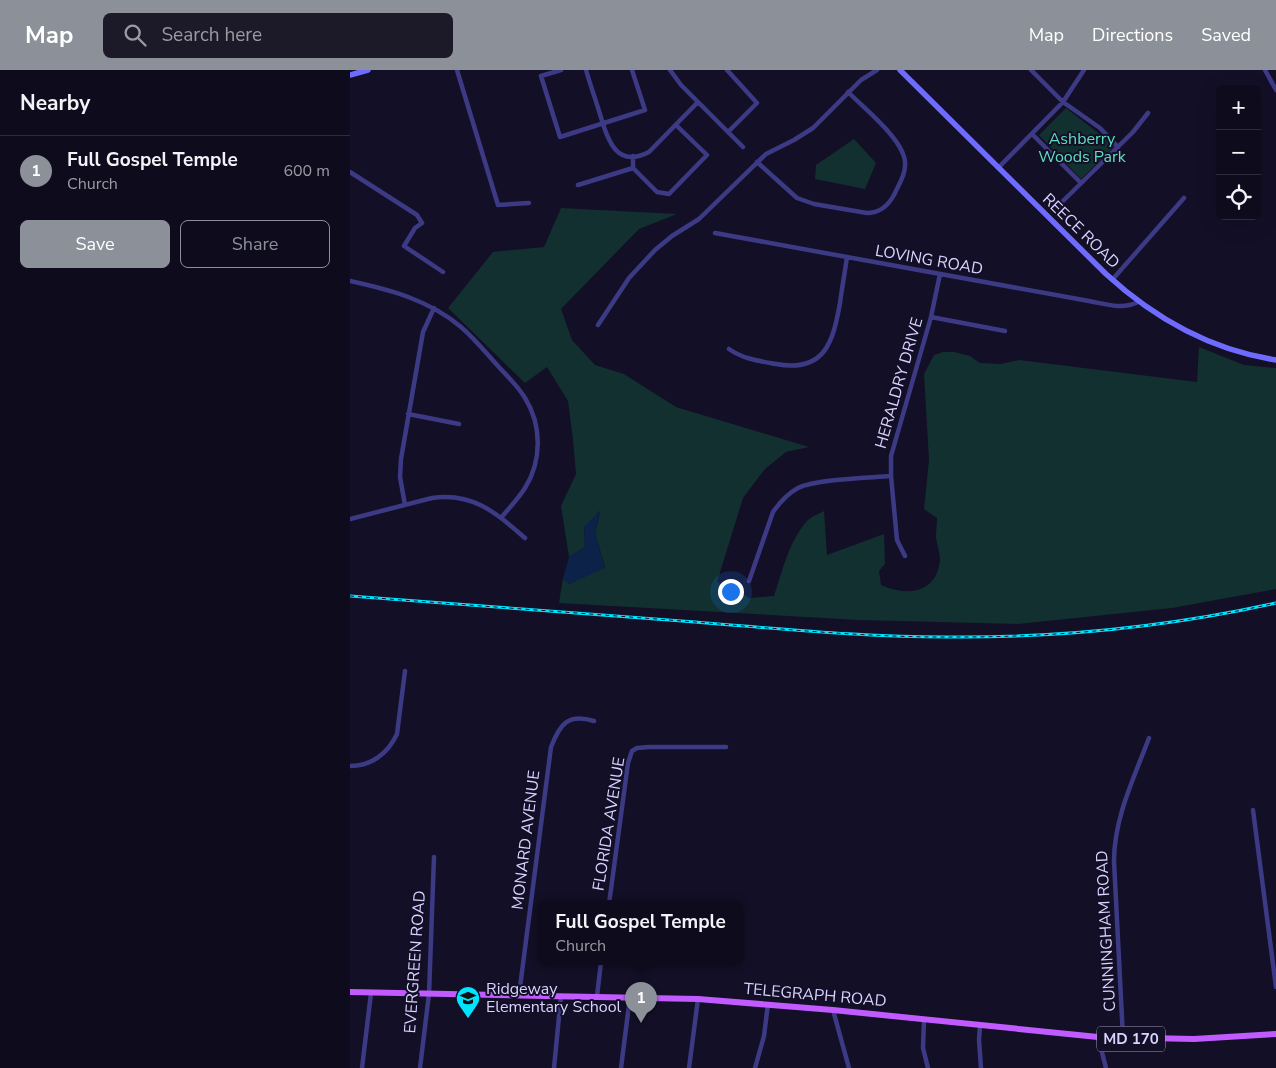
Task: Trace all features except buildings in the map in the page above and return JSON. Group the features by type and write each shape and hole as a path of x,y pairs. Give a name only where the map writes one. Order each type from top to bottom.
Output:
{"main road":[{"path":"350,76 368,70"},
{"name":"REECE ROAD","path":"900,70 1112,280 1138,302 1180,328 1208,341 1240,352 1276,360"},
{"name":"TELEGRAPH ROAD","path":"350,992 698,999 834,1010 1098,1038 1194,1039 1276,1034"}],"street":[{"path":"457,70 498,205 529,203"},
{"path":"561,70 541,76 560,137 645,110 632,70"},
{"path":"586,70 611,145 621,154 633,156 649,152 698,102"},
{"path":"670,70 682,86 743,147"},
{"path":"727,70 757,103 728,132"},
{"path":"598,325 630,278 647,258 672,236 699,219 757,162 774,148 794,140 813,128 869,72 877,70"},
{"path":"1031,70 1063,102 1107,135 1118,147"},
{"path":"998,168 1063,102 1084,70"},
{"path":"1265,70 1276,90"},
{"path":"757,162 789,193 804,202 867,213 876,212 884,208 892,199 905,170 904,155 897,141 848,92"},
{"path":"1062,200 1133,132 1148,113"},
{"path":"633,156 633,168 657,192 669,194 707,155 676,125"},
{"path":"1032,134 1081,183"},
{"path":"578,185 633,168"},
{"path":"350,172 417,215 422,223 415,228 404,246 444,272"},
{"path":"1112,280 1184,198"},
{"name":"LOVING ROAD","path":"715,233 1121,306 1138,302"},
{"path":"729,349 743,358 783,365 802,364 818,356 827,348 834,334 847,257"},
{"name":"HERALDRY DRIVE","path":"905,556 896,540 890,465 893,447 931,317 940,274"},
{"path":"350,281 393,291 414,298 434,308 461,327 522,393 534,416 538,445 533,471 522,493 501,518"},
{"path":"405,505 400,468 423,332 425,324 434,308"},
{"path":"931,317 1005,331"},
{"path":"408,414 460,424"},
{"path":"749,581 773,512 778,504 791,493 798,488 814,484 891,476"},
{"path":"350,519 439,498 461,498 486,507 525,538"},
{"path":"350,766 370,762 383,753 392,743 397,734 405,671"},
{"name":"MONARD AVENUE","path":"519,995 551,747 558,731 571,720 582,717 594,721"},
{"name":"CUNNINGHAM ROAD","path":"1123,1038 1114,840 1119,816 1149,738"},
{"name":"FLORIDA AVENUE","path":"610,900 628,764 632,751 636,748 649,747 726,747"},
{"path":"1254,810 1276,987"},
{"name":"EVERGREEN ROAD","path":"420,1068 429,994 434,857"},
{"path":"597,996 601,965"},
{"path":"362,1068 371,993"},
{"path":"554,1068 562,996"},
{"path":"621,1068 630,997"},
{"path":"689,1068 698,999"},
{"path":"755,1068 764,1036 768,1004"},
{"path":"834,1010 849,1068"},
{"path":"924,1020 923,1048 928,1068"},
{"path":"980,1026 981,1068"},
{"path":"1098,1038 1106,1068"}],"green space":[{"name":"Ashberry Woods Park","path":"1066,108 1115,146 1081,179 1039,135"},
{"path":"854,139 876,163 865,189 815,179 816,165"},
{"path":"561,208 677,214 639,229 561,309 572,340 595,365 624,374 676,407 809,447 786,452 765,469 743,498 717,582 750,598 774,596 795,538 807,521 824,511 827,555 884,534 885,564 879,571 881,585 891,589 910,591 927,586 933,580 938,571 940,555 936,537 937,518 924,509 929,460 924,374 934,355 943,352 954,352 970,356 980,363 1001,364 1019,360 1197,382 1199,347 1244,365 1276,368 1276,589 1172,608 1018,624 859,620 559,603 563,578 569,584 605,567 595,533 600,512 584,527 585,547 569,557 561,506 576,474 568,401 547,367 525,383 448,308 493,252 544,247"}],"water":[{"path":"600,510 595,533 605,568 569,584 563,578 569,557 585,547 584,527"}],"railway":[{"path":"350,596 828,632 928,637 1040,635 1119,629 1198,618 1276,603"}],"place":[{"name":"Ridgeway Elementary School","path":"468,1019"},
{"name":"Full Gospel Temple","path":"641,1023"}]}
